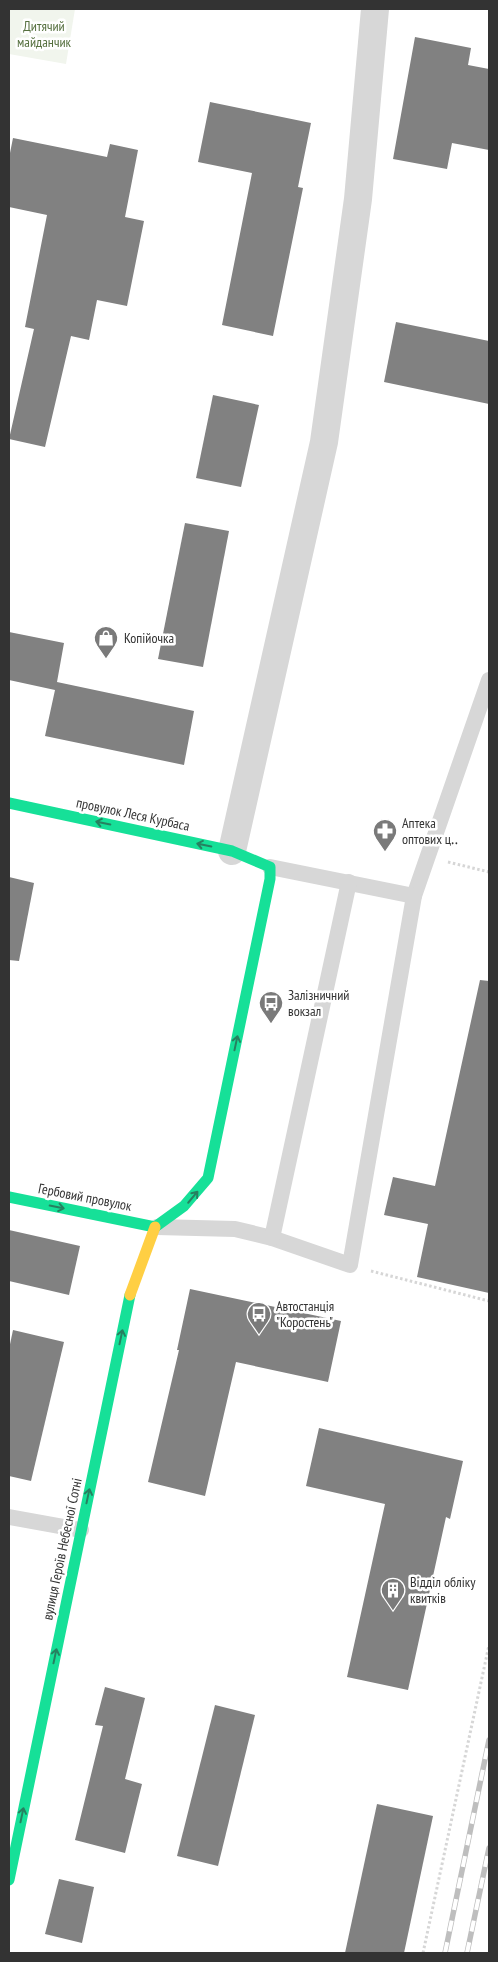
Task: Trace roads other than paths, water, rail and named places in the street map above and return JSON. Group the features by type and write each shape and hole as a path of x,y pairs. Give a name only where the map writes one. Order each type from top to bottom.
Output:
{"street":[{"path":"241,854 324,442 358,199 375,9"},
{"name":"провулок Леся Курбаса","path":"9,803 241,854 270,867"},
{"path":"155,1227 174,1216 186,1205 208,1178 270,879 270,867"},
{"name":"Гербовий провулок","path":"9,1197 155,1227"},
{"name":"вулиця Героїв Небесної Сотні","path":"9,1880 129,1298 155,1227"}],"lane":[{"path":"155,1227 235,1229 272,1238 350,1265 414,896 489,680"},
{"path":"270,867 414,896"},
{"path":"272,1238 349,882"},
{"path":"9,1517 81,1530"}],"railway":[{"path":"445,1953 489,1740"},
{"path":"467,1953 489,1848"}],"place":[{"name":"Копійочка","path":"106,659"},
{"name":"Аптека оптових ц‥","path":"385,852"},
{"name":"Залізничний вокзал","path":"271,1024"},
{"name":"Автостанція \"Коростень\"","path":"259,1335"},
{"name":"Відділ обліку квитків","path":"393,1611"}],"park label":[{"name":"Дитячий майданчик","path":"44,34"}]}
